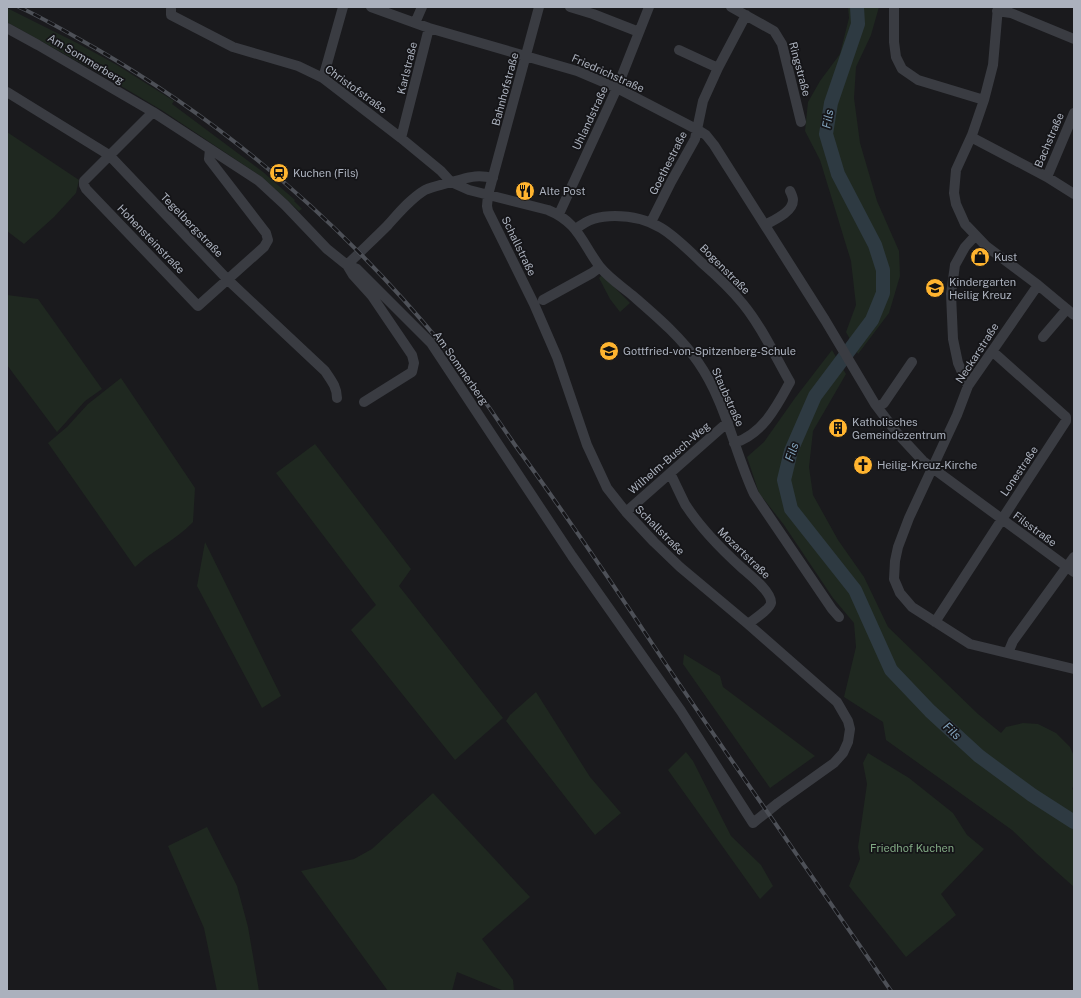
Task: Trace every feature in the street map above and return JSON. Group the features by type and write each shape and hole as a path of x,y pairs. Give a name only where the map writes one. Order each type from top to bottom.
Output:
{"street":[{"name":"Friedrichstraße","path":"371,7 429,28 577,71 617,88 698,130 714,144 839,344"},
{"path":"415,23 422,7"},
{"name":"Bahnhofstraße","path":"488,195 527,56 539,7"},
{"path":"570,7 593,14 639,32"},
{"name":"Uhlandstraße","path":"559,214 617,88 649,7"},
{"name":"Ringstraße","path":"731,7 774,31 782,44 801,122"},
{"path":"894,7 894,42 896,57 902,69 918,80 984,100"},
{"path":"323,78 341,8"},
{"name":"Christofstraße","path":"171,9 171,16 233,47 266,58 298,66 323,78 401,138 441,171 451,182"},
{"path":"1043,337 1070,312 1038,285 998,256 975,236 965,224 956,204 954,193 956,170 971,137 984,100 993,65 998,9 1074,39"},
{"name":"Goethestraße","path":"651,222 695,139 703,101 718,68 746,15"},
{"name":"Am Sommerberg","path":"7,28 38,44 153,112 258,181 285,205 327,249 347,265 357,269 431,343 572,556 682,711 753,823 778,803"},
{"name":"Karlstraße","path":"401,138 429,28"},
{"path":"679,50 718,68"},
{"name":"Tegelbergstraße","path":"7,92 109,155 228,280 325,370 334,383 337,391 337,398"},
{"path":"109,155 153,112"},
{"name":"Bachstraße","path":"1046,177 1074,113"},
{"path":"971,137 1046,177 1074,194"},
{"path":"210,149 209,159 266,233 268,240 264,247 228,280"},
{"name":"Hohensteinstraße","path":"109,155 84,181 86,190 198,306 228,280"},
{"path":"347,265 411,200 424,191 439,184 465,177 484,176 493,178"},
{"path":"451,182 469,190 488,195"},
{"path":"765,225 786,212 790,207 793,200 790,191"},
{"name":"Staubstraße","path":"488,195 559,214 576,229 600,266 669,327 683,343 698,362 710,382 728,422 746,477 754,494 832,609 840,617"},
{"name":"Schallstraße","path":"488,195 488,212 534,304 557,357 587,445 607,488 626,512 654,542 680,567 837,702 848,721 850,729 848,742 843,753 834,763 778,803"},
{"name":"Bogenstraße","path":"576,229 588,220 604,216 626,216 651,222 672,235 726,284 743,304 759,328 790,382 777,408 764,424 744,440 734,443"},
{"path":"968,386 958,363 953,339 951,294 955,265 965,247 975,236"},
{"name":"Am Sommerberg","path":"347,265 353,275 376,302 412,355 414,363 412,372 364,402"},
{"path":"543,300 592,273 600,266"},
{"name":"Neckarstraße","path":"1038,285 968,386 957,415 909,518 898,547 895,561 894,579 896,587 906,601 919,612 970,644 1074,669"},
{"name":"Filsstraße","path":"839,344 878,407 906,443 923,460 1070,569"},
{"name":"Lonestraße","path":"935,622 1065,425 1066,416 992,350"},
{"path":"878,407 884,403 912,362"},
{"name":"Wilhelm-Busch-Weg","path":"626,512 728,422"},
{"name":"Mozartstraße","path":"670,473 685,503 699,523 720,548 770,596 771,603 768,607 748,624"},
{"path":"1008,653 1013,642 1070,569 1074,557"}],"green space":[{"path":"848,7 879,7 871,35 856,67 854,98 860,143 877,201 899,251 900,276 889,313 858,354 846,332 856,305 851,261 820,160 805,131 808,102 820,81 840,54 849,18"},
{"path":"7,8 117,65 174,101 172,104 263,172 295,200 294,201 302,209 299,211 262,177 163,111 7,22"},
{"path":"7,132 79,180 76,193 54,217 24,244 7,231"},
{"path":"602,275 630,303 620,312 610,299 599,278"},
{"path":"7,295 38,299 102,389 85,401 57,432 7,365"},
{"path":"832,350 846,374 813,431 809,467 813,495 838,540 864,577 888,627 978,714 1001,733 1006,727 1023,723 1038,724 1056,733 1070,747 1074,756 1074,784 1072,789 1074,791 1074,887 1012,830 886,740 883,722 844,697 856,647 854,623 833,598 784,525 759,493 747,457 764,442 795,398"},
{"path":"121,378 195,488 193,522 135,567 48,443 67,427 88,404"},
{"path":"315,444 411,569 399,586 503,718 455,760 351,630 376,605 276,473"},
{"path":"205,542 281,696 262,708 197,586"},
{"path":"684,654 720,676 723,687 815,756 770,788 683,664"},
{"path":"536,692 590,777 621,813 595,835 506,721 510,715"},
{"path":"686,752 693,761 731,836 761,865 773,886 760,899 668,770"},
{"name":"Friedhof Kuchen","path":"868,753 909,778 953,813 967,835 984,849 941,894 956,915 906,957 849,886 860,859 858,847 867,784 863,763"},
{"path":"433,793 530,897 482,939 513,980 514,991 504,991 457,972 452,991 388,991 301,871 354,859 372,849"},
{"path":"207,827 237,886 248,927 259,991 217,991 204,928 168,846"}],"waterway":[{"name":"Fils","path":"857,7 858,24 831,103 826,134 838,174 875,245 883,270 883,293 872,320 815,396 791,451 784,480 791,509 855,590 891,670 930,711 979,756 1032,795 1074,822"}],"railway":[{"path":"19,7 95,48 145,78 239,145 326,220 406,303 444,347 481,395 609,578 663,660 891,991"}],"place":[{"name":"Kuchen (Fils)","path":"279,173"},
{"name":"Alte Post","path":"525,191"},
{"name":"Kust","path":"980,257"},
{"name":"Kindergarten Heilig Kreuz","path":"935,288"},
{"name":"Gottfried-von-Spitzenberg-Schule","path":"609,351"},
{"name":"Katholisches Gemeindezentrum","path":"838,428"},
{"name":"Heilig-Kreuz-Kirche","path":"863,465"}]}
